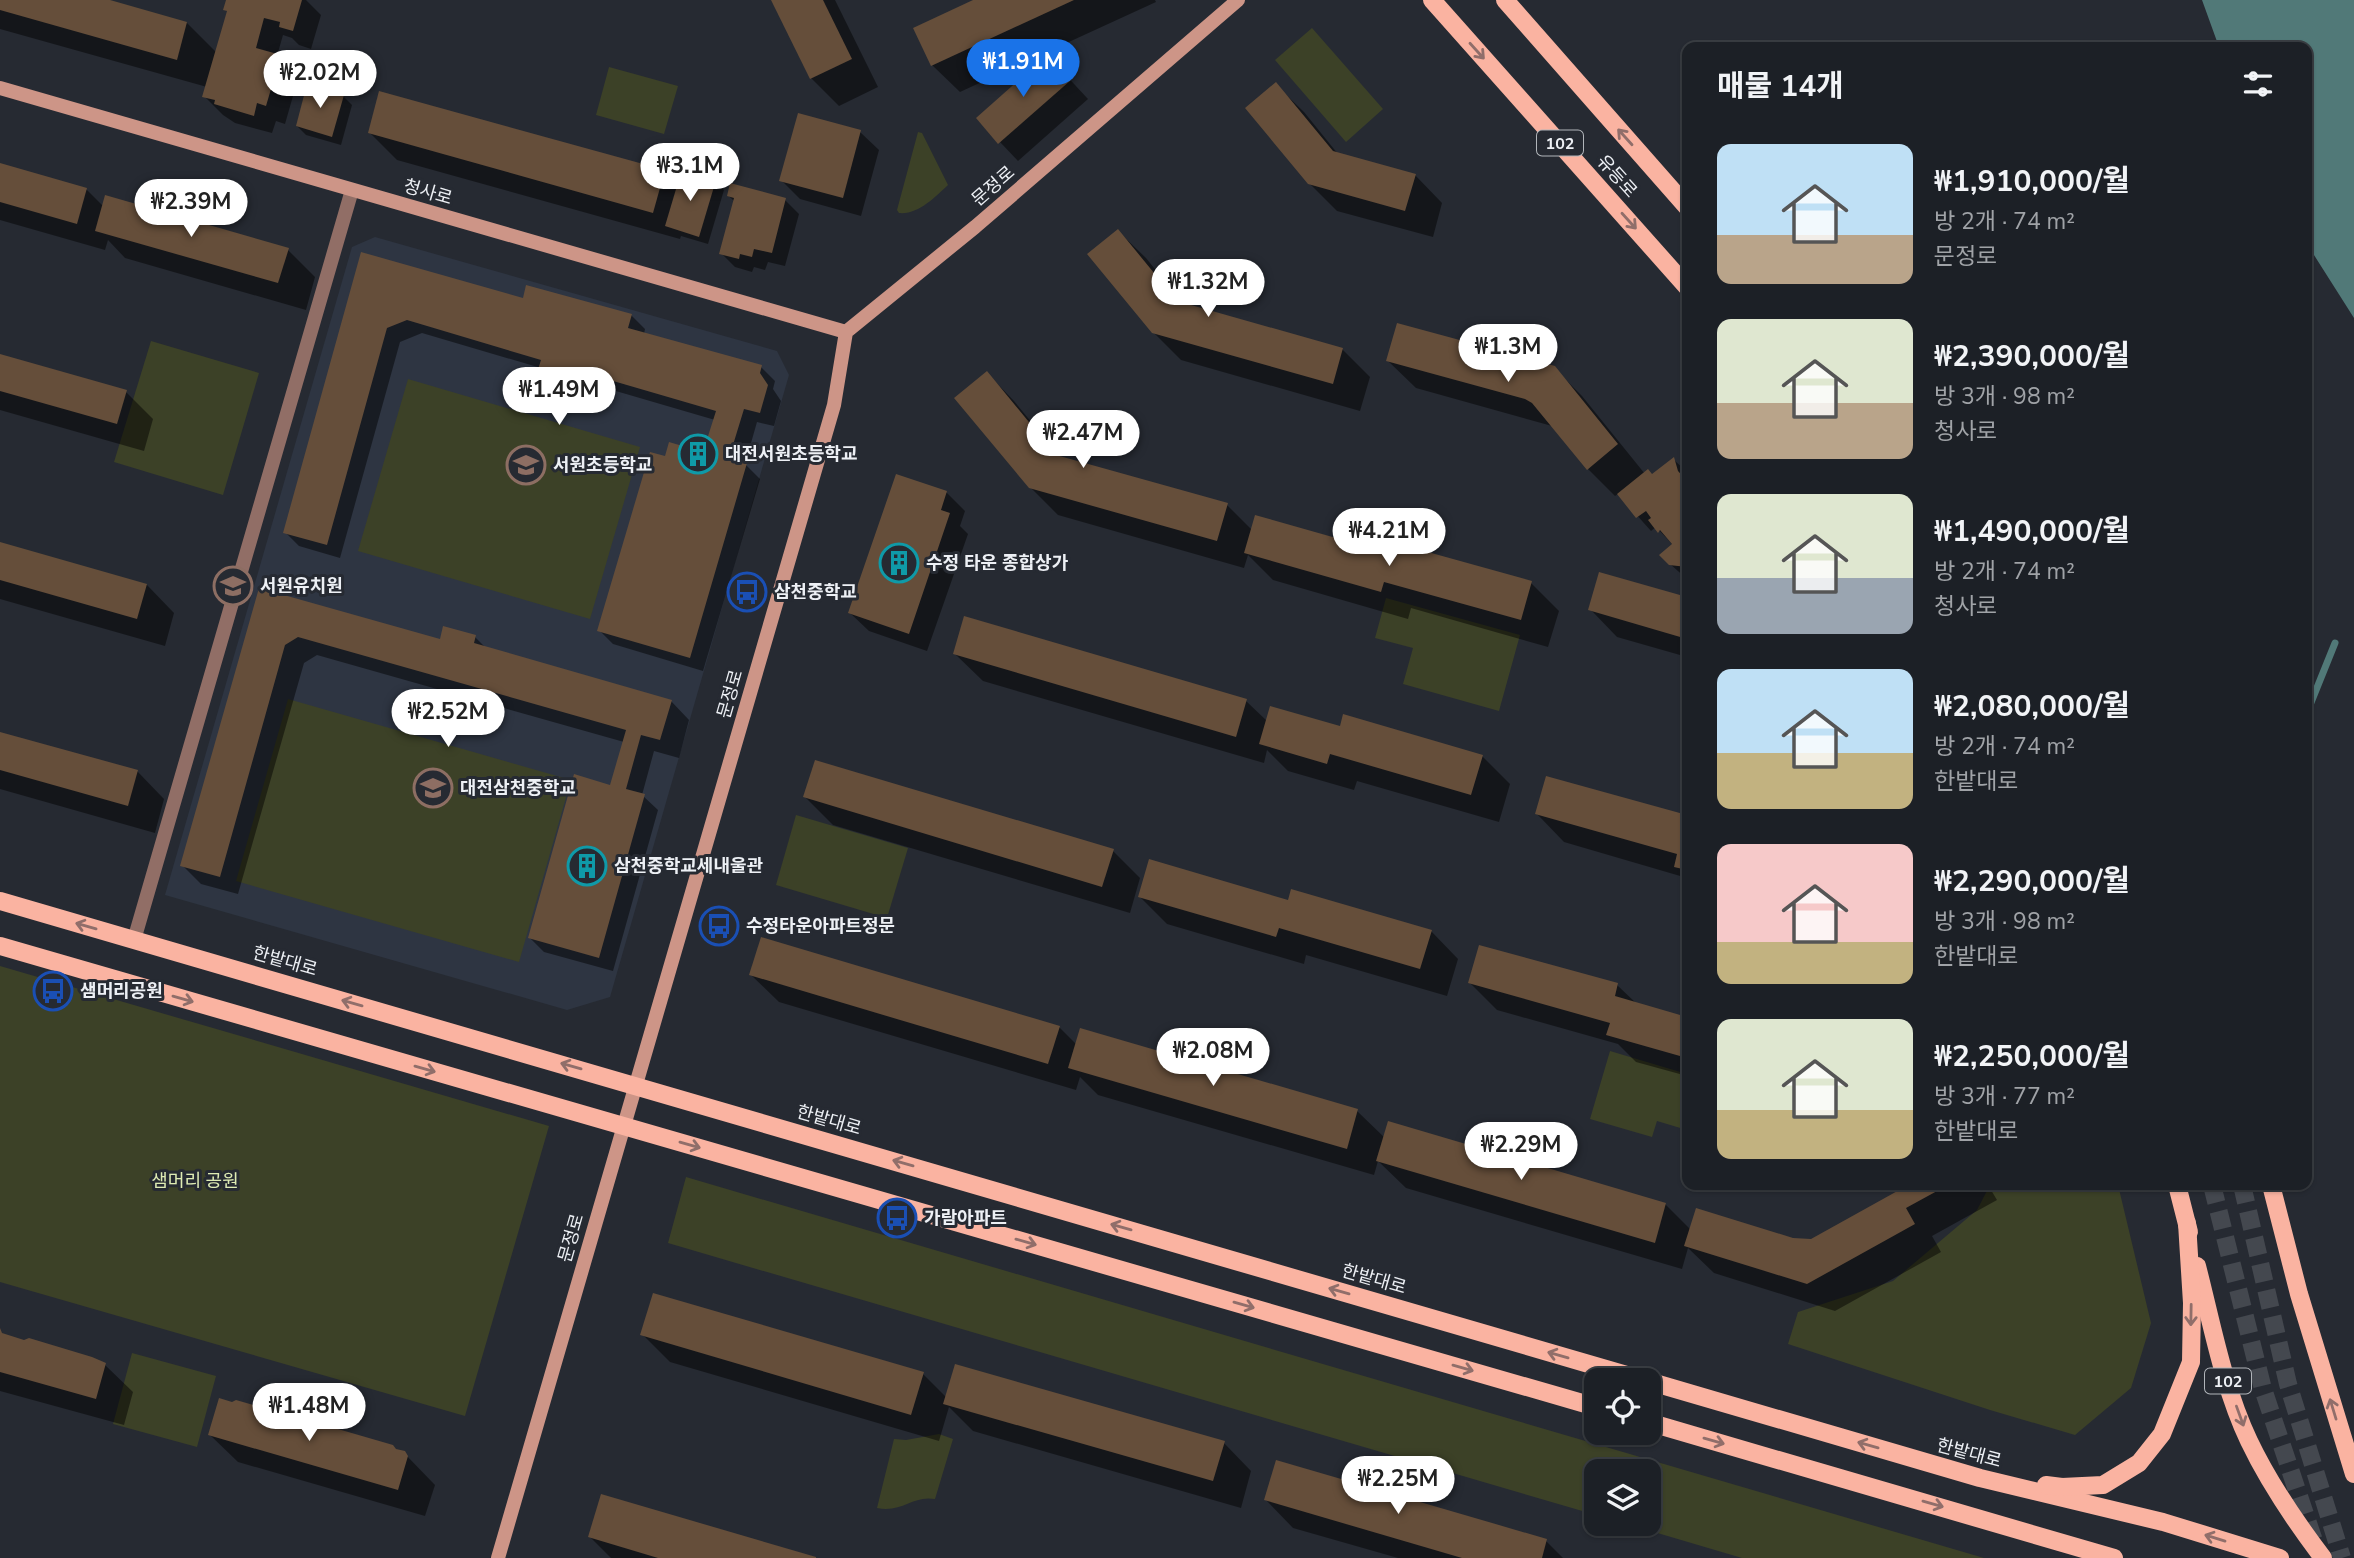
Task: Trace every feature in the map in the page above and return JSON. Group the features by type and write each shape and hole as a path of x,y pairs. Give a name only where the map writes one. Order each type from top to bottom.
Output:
{"main road":[{"name":"문정로","path":"498,1558 834,405 846,332 975,227 1238,0"},
{"name":"유등로","path":"1432,0 1682,281"},
{"name":"유등로","path":"1505,0 1682,201"},
{"name":"청사로","path":"0,88 846,332"},
{"name":"한밭대로","path":"0,901 1604,1368"},
{"path":"0,946 1584,1404"},
{"name":"102","path":"2178,1190 2222,1366 2248,1440 2291,1518 2323,1558"},
{"path":"2273,1190 2299,1294 2354,1474"},
{"path":"1980,1478 2062,1487 2103,1485 2139,1463 2162,1434 2191,1362 2192,1303 2187,1223"},
{"name":"한밭대로","path":"1661,1385 1980,1478 2163,1522 2280,1558"},
{"path":"1661,1426 2114,1558"}],"street":[{"path":"135,940 352,190"}],"shaded area":[{"path":"2202,0 2354,0 2354,318 2312,252 2312,42 2217,42"},
{"path":"375,237 777,351 789,375 610,997 567,1010 165,895 352,247"}],"green space":[{"path":"1312,28 1383,109 1346,142 1275,60"},
{"path":"609,67 678,86 664,134 596,115"},
{"path":"918,132 922,133 948,185 919,208 899,213 897,210"},
{"path":"151,341 259,373 223,495 114,462"},
{"path":"408,379 640,447 590,619 358,551"},
{"path":"1386,598 1520,635 1499,711 1403,684 1413,648 1375,638"},
{"path":"288,699 571,780 519,962 236,881"},
{"path":"796,815 908,848 887,918 776,885"},
{"name":"샘머리 공원","path":"0,966 549,1126 465,1416 0,1282"},
{"path":"1610,1051 1682,1073 1682,1128 1657,1121 1652,1137 1590,1119"},
{"path":"686,1177 1584,1441 1584,1445 1599,1445 1647,1459 1584,1459 1584,1511 668,1243"},
{"path":"1987,1190 2119,1190 2151,1323 2131,1388 2075,1435 1788,1344 1798,1312 1893,1281 1977,1210"},
{"path":"132,1353 216,1376 197,1447 113,1424"},
{"path":"939,1434 953,1439 935,1499 920,1499 894,1508 877,1508 894,1439 906,1440"},
{"path":"1661,1463 1984,1558 1742,1558 1661,1534"}],"building":[{"path":"0,0 110,0 187,22 177,60 0,10"},
{"path":"226,0 302,0 293,31 279,27 280,22 264,18 256,48 281,55 266,106 257,103 254,116 214,104 215,100 202,97 227,11 223,10"},
{"path":"771,0 823,0 852,59 810,79"},
{"path":"973,0 1074,0 931,66 913,28"},
{"path":"1048,54 1071,80 998,144 976,118"},
{"path":"1276,82 1333,151 1416,174 1405,211 1308,184 1245,108"},
{"path":"307,84 344,95 332,137 296,126"},
{"path":"379,91 665,170 653,213 368,133"},
{"path":"798,113 861,130 843,198 779,181"},
{"path":"0,163 87,188 77,224 0,202"},
{"path":"682,169 716,180 699,237 665,226"},
{"path":"730,183 786,198 772,253 754,249 752,257 740,254 739,259 719,254 734,198 727,196"},
{"path":"105,195 289,248 278,283 95,231"},
{"path":"1118,229 1177,301 1343,348 1333,384 1152,333 1087,254"},
{"name":"대전서원초등학교","path":"361,252 523,298 526,285 632,314 628,328 762,365 760,373 768,385 760,413 744,409 729,458 747,463 690,658 597,631 650,452 665,456 669,442 703,452 716,411 572,369 565,391 534,382 541,360 407,320 387,328 327,545 283,533"},
{"path":"1397,323 1555,366 1618,444 1587,470 1532,403 1525,399 1386,361"},
{"path":"0,354 127,390 117,424 0,391"},
{"path":"987,371 1056,455 1228,503 1217,541 1029,488 954,398"},
{"path":"1674,457 1682,475 1682,566 1669,565 1659,555 1672,544 1660,530 1658,533 1648,520 1651,518 1646,511 1636,518 1617,494 1648,469 1652,474"},
{"name":"수정 타운 종합상가","path":"896,474 947,491 941,510 950,513 909,634 848,613"},
{"path":"1255,515 1396,555 1399,544 1532,581 1521,620 1384,582 1381,592 1244,553"},
{"path":"0,542 147,584 137,619 0,580"},
{"path":"1599,572 1682,596 1682,638 1588,610"},
{"path":"259,588 440,639 443,626 476,635 474,643 672,700 660,740 641,735 626,789 645,794 599,958 528,938 574,774 610,785 626,730 298,637 285,645 220,877 180,866"},
{"path":"964,616 1247,699 1236,737 953,654"},
{"path":"1270,706 1340,726 1343,714 1483,755 1471,795 1330,754 1327,764 1259,744"},
{"path":"0,732 138,770 128,806 0,770"},
{"path":"815,760 1114,849 1102,887 803,797"},
{"path":"1546,776 1682,814 1682,869 1674,867 1677,854 1535,814"},
{"path":"1149,859 1288,900 1291,889 1432,930 1420,969 1279,928 1276,937 1138,897"},
{"path":"761,937 1060,1026 1048,1064 749,975"},
{"path":"1479,945 1618,983 1615,996 1682,1016 1682,1057 1606,1035 1610,1023 1468,983"},
{"path":"1080,1028 1358,1109 1347,1149 1068,1068"},
{"path":"1388,1121 1666,1203 1655,1243 1376,1161"},
{"path":"1899,1190 1939,1190 1906,1208 1915,1224 1807,1284 1684,1246 1696,1208 1793,1238 1811,1239"},
{"path":"653,1293 924,1372 911,1415 640,1335"},
{"path":"0,1328 2,1333 24,1340 29,1338 106,1363 96,1399 0,1372"},
{"path":"955,1364 1225,1441 1213,1481 943,1404"},
{"path":"219,1398 232,1402 236,1400 300,1418 301,1421 327,1429 331,1427 405,1451 408,1456 398,1490 208,1435"},
{"path":"1276,1460 1547,1539 1542,1558 1462,1558 1264,1500"},
{"path":"601,1494 816,1558 658,1558 588,1537"}],"waterway":[{"path":"2312,700 2335,643"}],"tunnel":[{"path":"2213,1190 2263,1389 2314,1541"},
{"path":"2243,1190 2288,1384 2342,1558"}],"place":[{"name":"대전서원초등학교","path":"698,454"},
{"name":"서원초등학교","path":"526,465"},
{"name":"수정 타운 종합상가","path":"899,563"},
{"name":"서원유치원","path":"233,586"},
{"name":"삼천중학교","path":"747,592"},
{"name":"대전삼천중학교","path":"433,788"},
{"name":"삼천중학교세내울관","path":"587,866"},
{"name":"수정타운아파트정문","path":"719,926"},
{"name":"샘머리공원","path":"53,991"},
{"name":"가람아파트","path":"897,1218"}]}
